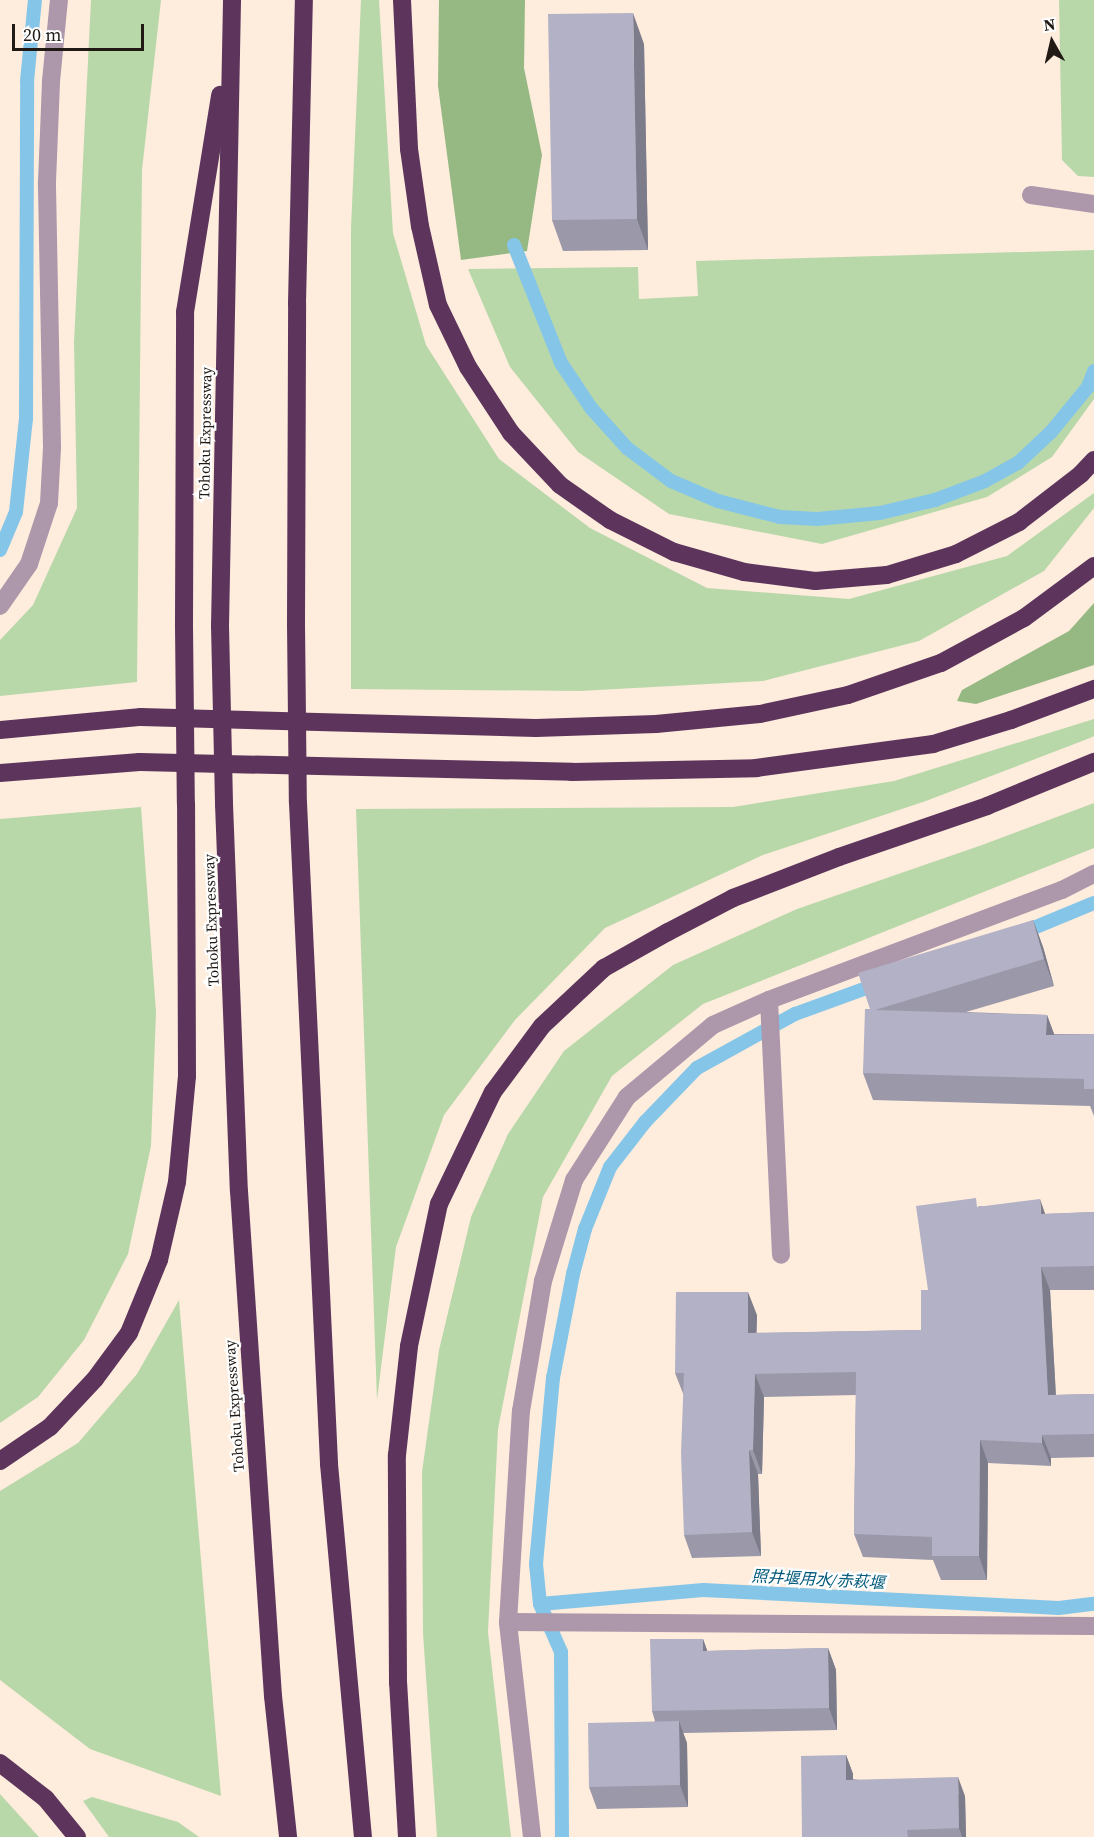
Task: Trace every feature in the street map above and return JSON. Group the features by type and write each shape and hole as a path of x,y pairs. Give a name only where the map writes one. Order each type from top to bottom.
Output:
{"highway":[{"name":"Tohoku Expressway","path":"232,0 220,626 224,804 238,1191 273,1696 288,1837"},
{"path":"304,0 297,303 298,803 329,1464 363,1837"},
{"path":"402,0 409,149 420,226 438,305 468,367 511,433 560,485 610,520 674,552 744,572 815,581 887,575 956,554 1019,522 1081,474 1094,460"},
{"path":"0,1461 50,1427 95,1380 129,1333 159,1260 177,1182 187,1076 184,626 185,312 231,28"},
{"path":"0,730 141,717 536,728 656,724 760,714 848,695 941,663 1024,618 1094,566"},
{"path":"0,773 140,762 572,772 756,768 933,744 1011,720 1094,689"},
{"path":"407,1837 398,1683 397,1455 409,1346 439,1204 493,1092 542,1026 604,968 659,937 733,898 839,857 987,806 1094,762"},
{"path":"0,1763 46,1799 77,1837"}],"street":[{"path":"0,606 29,564 49,503 52,435 47,182 51,81 59,0"},
{"path":"1031,195 1094,204"},
{"path":"532,1837 508,1622 521,1411 543,1281 574,1180 627,1097 713,1025 769,1000 1062,890 1094,874"},
{"path":"769,1000 781,1255"},
{"path":"508,1622 1094,1626"}],"green space":[{"path":"91,0 161,0 142,170 137,682 0,696 0,640 33,605 77,508 74,342"},
{"path":"361,0 379,0 393,233 426,345 499,459 590,528 707,588 849,599 1007,556 1094,493 1094,508 1044,571 919,641 763,681 580,691 351,689 351,228"},
{"path":"439,0 525,0 524,68 542,155 527,251 461,260 438,86"},
{"path":"1059,0 1094,0 1094,177 1078,176 1062,160"},
{"path":"1094,250 1094,399 1052,457 987,497 822,544 669,514 578,452 510,367 468,269 638,267 639,299 698,296 696,261"},
{"path":"1094,603 1094,665 976,704 957,701 962,690 1069,631"},
{"path":"1094,719 1094,736 1090,738 926,801 763,855 605,928 515,1020 444,1115 396,1247 377,1400 356,809 733,807 894,781"},
{"path":"1094,803 1094,848 703,1004 612,1076 543,1197 498,1429 488,1632 511,1837 437,1837 423,1633 422,1472 439,1350 471,1217 508,1134 564,1051 673,965 797,909 982,845"},
{"path":"141,807 156,1012 151,1146 128,1254 84,1340 38,1397 0,1423 0,819"},
{"path":"179,1300 221,1796 90,1749 0,1680 0,1491 78,1443 137,1374"},
{"path":"0,1794 39,1837 0,1837"},
{"path":"92,1797 178,1822 199,1837 109,1837 83,1801"}],"building":[{"path":"633,13 637,219 552,220 548,14"},
{"path":"1033,920 1044,959 875,1010 1047,1015 1046,1035 1094,1034 1094,1089 1084,1089 1084,1079 863,1073 865,1009 870,1009 858,973"},
{"path":"976,1198 977,1207 1040,1199 1041,1214 1094,1212 1094,1266 1041,1267 1048,1395 1094,1394 1094,1434 1042,1435 1042,1443 980,1440 979,1556 932,1556 932,1537 854,1534 856,1372 755,1374 753,1450 749,1450 752,1532 684,1535 681,1453 684,1373 675,1373 676,1292 748,1292 748,1333 921,1330 921,1290 928,1290 916,1206"},
{"path":"650,1639 703,1639 703,1651 828,1648 829,1708 652,1711"},
{"path":"679,1721 680,1785 589,1787 588,1723"},
{"path":"846,1755 846,1780 958,1777 959,1828 907,1830 908,1837 802,1837 801,1756"}],"waterway":[{"path":"0,550 16,512 26,419 27,81 35,0"},
{"path":"514,245 561,363 591,408 627,448 671,481 718,501 780,517 817,519 880,513 935,500 985,481 1018,463 1051,432 1088,387 1094,371"},
{"path":"1019,934 1094,903"},
{"path":"562,1837 561,1652 540,1604 536,1564 553,1378 573,1274 585,1229 610,1167 645,1122 697,1068 795,1014 880,983"},
{"name":"照井堰用水/赤萩堰","path":"540,1604 703,1590 1059,1608 1094,1604"}]}
